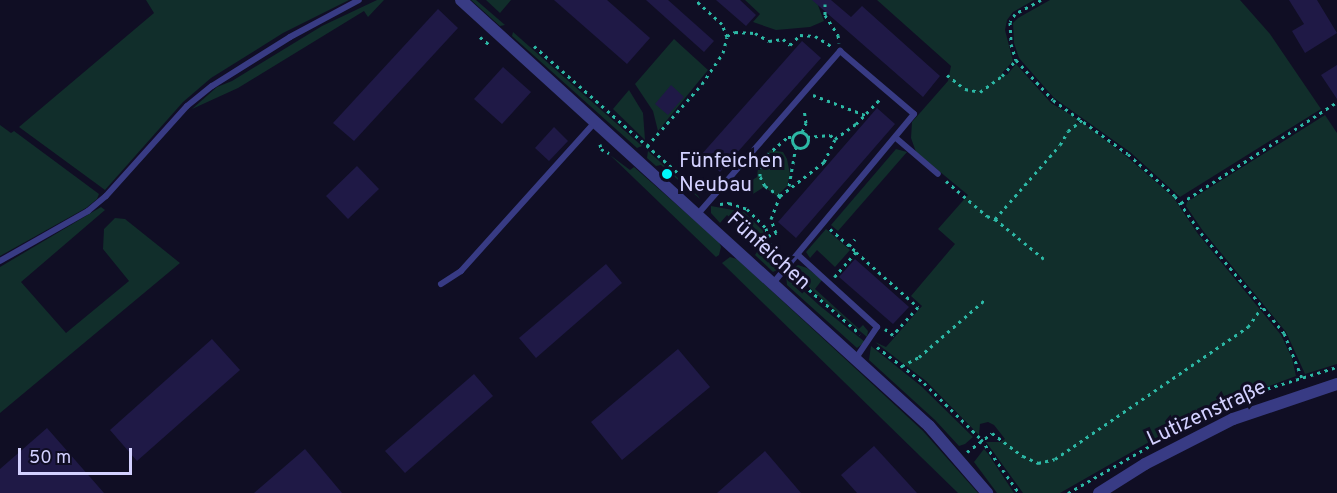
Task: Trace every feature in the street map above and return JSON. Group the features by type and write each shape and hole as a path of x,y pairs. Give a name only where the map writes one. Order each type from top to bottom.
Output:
{"street":[{"name":"Fünfeichen","path":"461,0 774,282 929,426 987,493"},
{"name":"Lutizenstraße","path":"1099,493 1145,464 1233,419 1337,384"}],"lane":[{"path":"0,261 88,211 106,196 187,106 212,86 290,37 360,0"},
{"path":"697,215 840,51 914,114 774,282"},
{"path":"441,284 461,271 595,121"},
{"path":"896,138 938,174"},
{"path":"798,255 877,327 856,358"}],"path":[{"path":"534,46 647,146 702,84 723,53 727,37 722,24 695,0"},
{"path":"1041,0 1015,14 1010,22 1011,44 1016,60 1053,100 1128,154 1181,203 1201,233 1263,306 1291,345 1302,378"},
{"path":"825,4 825,15 838,35 840,51"},
{"path":"727,37 735,32 755,33 769,41 783,39 789,45 800,35 815,36 840,51"},
{"path":"947,75 965,89 980,92 997,81 1016,60"},
{"path":"768,236 776,233 771,219 780,196 824,162 835,139 865,115 887,91"},
{"path":"802,132 806,123 803,94 865,115"},
{"path":"1181,203 1337,102"},
{"path":"995,219 1060,145 1068,131 1082,120"},
{"path":"802,132 807,137 830,135 835,139"},
{"path":"780,196 765,186 760,176 760,167 767,154 788,137 802,132"},
{"path":"789,188 796,146 792,137"},
{"path":"796,146 805,146 807,137"},
{"path":"938,174 987,216 995,219 1044,259"},
{"path":"824,224 918,307 893,336 882,326 877,327"},
{"path":"849,246 855,239"},
{"path":"829,283 856,252"},
{"path":"786,269 869,341 924,383 981,440 1019,493"},
{"path":"902,366 919,357 986,299"},
{"path":"959,459 992,433 1023,456 1038,462 1055,459 1248,327 1263,306"}],"green space":[{"path":"146,0 349,0 283,33 211,78 183,102 105,190 19,127 154,13"},
{"path":"377,0 384,0 368,17 364,11 238,88 192,109 217,87 232,81 322,26"},
{"path":"471,0 476,0 505,25 500,26"},
{"path":"486,0 511,0 500,13"},
{"path":"745,0 816,0 824,21 810,27 776,30 753,22 760,14"},
{"path":"877,0 1034,0 1013,12 1007,20 1005,30 1013,61 1002,73 1007,75 1016,64 1051,103 1079,120 1075,123 1082,122 1173,197 1198,234 1281,335 1292,358 1296,376 1205,410 1060,493 1023,493 986,442 1000,442 1005,439 994,425 988,422 980,424 979,435 926,381 875,342 886,347 922,306 911,296 955,244 938,229 968,195 916,152 911,138 912,122 948,81 951,66"},
{"path":"1050,0 1240,0 1270,34 1321,109 1180,197 1130,152 1054,98 1019,58 1014,43 1013,23"},
{"path":"513,32 642,146 637,148 512,36"},
{"path":"674,39 708,70 658,131 653,111 635,84"},
{"path":"629,90 643,113 645,140 613,109"},
{"path":"1325,115 1337,133 1337,364 1305,374 1286,332 1203,231 1186,206 1187,202"},
{"path":"0,125 11,133 14,131 99,194 97,199 86,208 0,256"},
{"path":"896,149 907,152 838,231 831,225"},
{"path":"770,150 783,152 787,159 790,174 787,186 777,196 764,187 753,194 746,184 757,177 758,167"},
{"path":"648,151 700,199 661,165 656,166 647,158"},
{"path":"610,155 630,170 634,167 719,242 721,247 719,255 716,257"},
{"path":"711,206 744,212 763,231 771,259 781,268 773,272 755,255 761,246 727,215 720,223 711,213"},
{"path":"101,207 105,210 21,282 66,333 129,281 103,249 104,229 115,218 125,219 180,263 0,413 0,267"},
{"path":"826,229 850,250 835,267 817,250 810,258 806,252"},
{"path":"730,257 737,259 923,431 978,493 958,493 722,263"},
{"path":"798,265 807,268 822,280 815,289 859,329 863,325 868,331 867,337 791,270"},
{"path":"786,275 865,342 857,348 787,285"},
{"path":"871,346 921,386 973,437 959,446 935,420 869,360"},
{"path":"984,449 1014,493 997,493 974,462"}],"building":[{"path":"554,0 607,0 650,38 627,64"},
{"path":"646,0 668,0 714,41 704,52"},
{"path":"716,0 740,0 756,15 746,26"},
{"path":"812,0 831,0 851,17 862,6 940,76 923,97"},
{"path":"1289,0 1317,0 1337,33 1305,53 1292,31 1304,24"},
{"path":"438,9 458,28 354,141 333,123"},
{"path":"802,41 821,58 720,172 701,155"},
{"path":"1337,65 1337,99 1321,75"},
{"path":"503,67 531,92 502,124 474,99"},
{"path":"671,85 684,97 668,115 655,104"},
{"path":"877,108 895,124 796,238 778,222"},
{"path":"554,127 568,141 549,161 535,148"},
{"path":"357,166 379,189 348,219 326,196"},
{"path":"855,259 909,307 893,324 839,277"},
{"path":"606,264 622,283 536,358 519,338"},
{"path":"212,339 240,370 137,461 110,430"},
{"path":"678,349 710,387 622,460 591,422"},
{"path":"474,374 493,396 405,473 385,451"},
{"path":"47,428 104,493 0,493 0,469"},
{"path":"874,446 917,493 857,493 841,475"},
{"path":"305,449 342,493 254,493"},
{"path":"765,451 801,493 717,493"}],"place":[{"name":"Fünfeichen Neubau","path":"667,174"}]}
